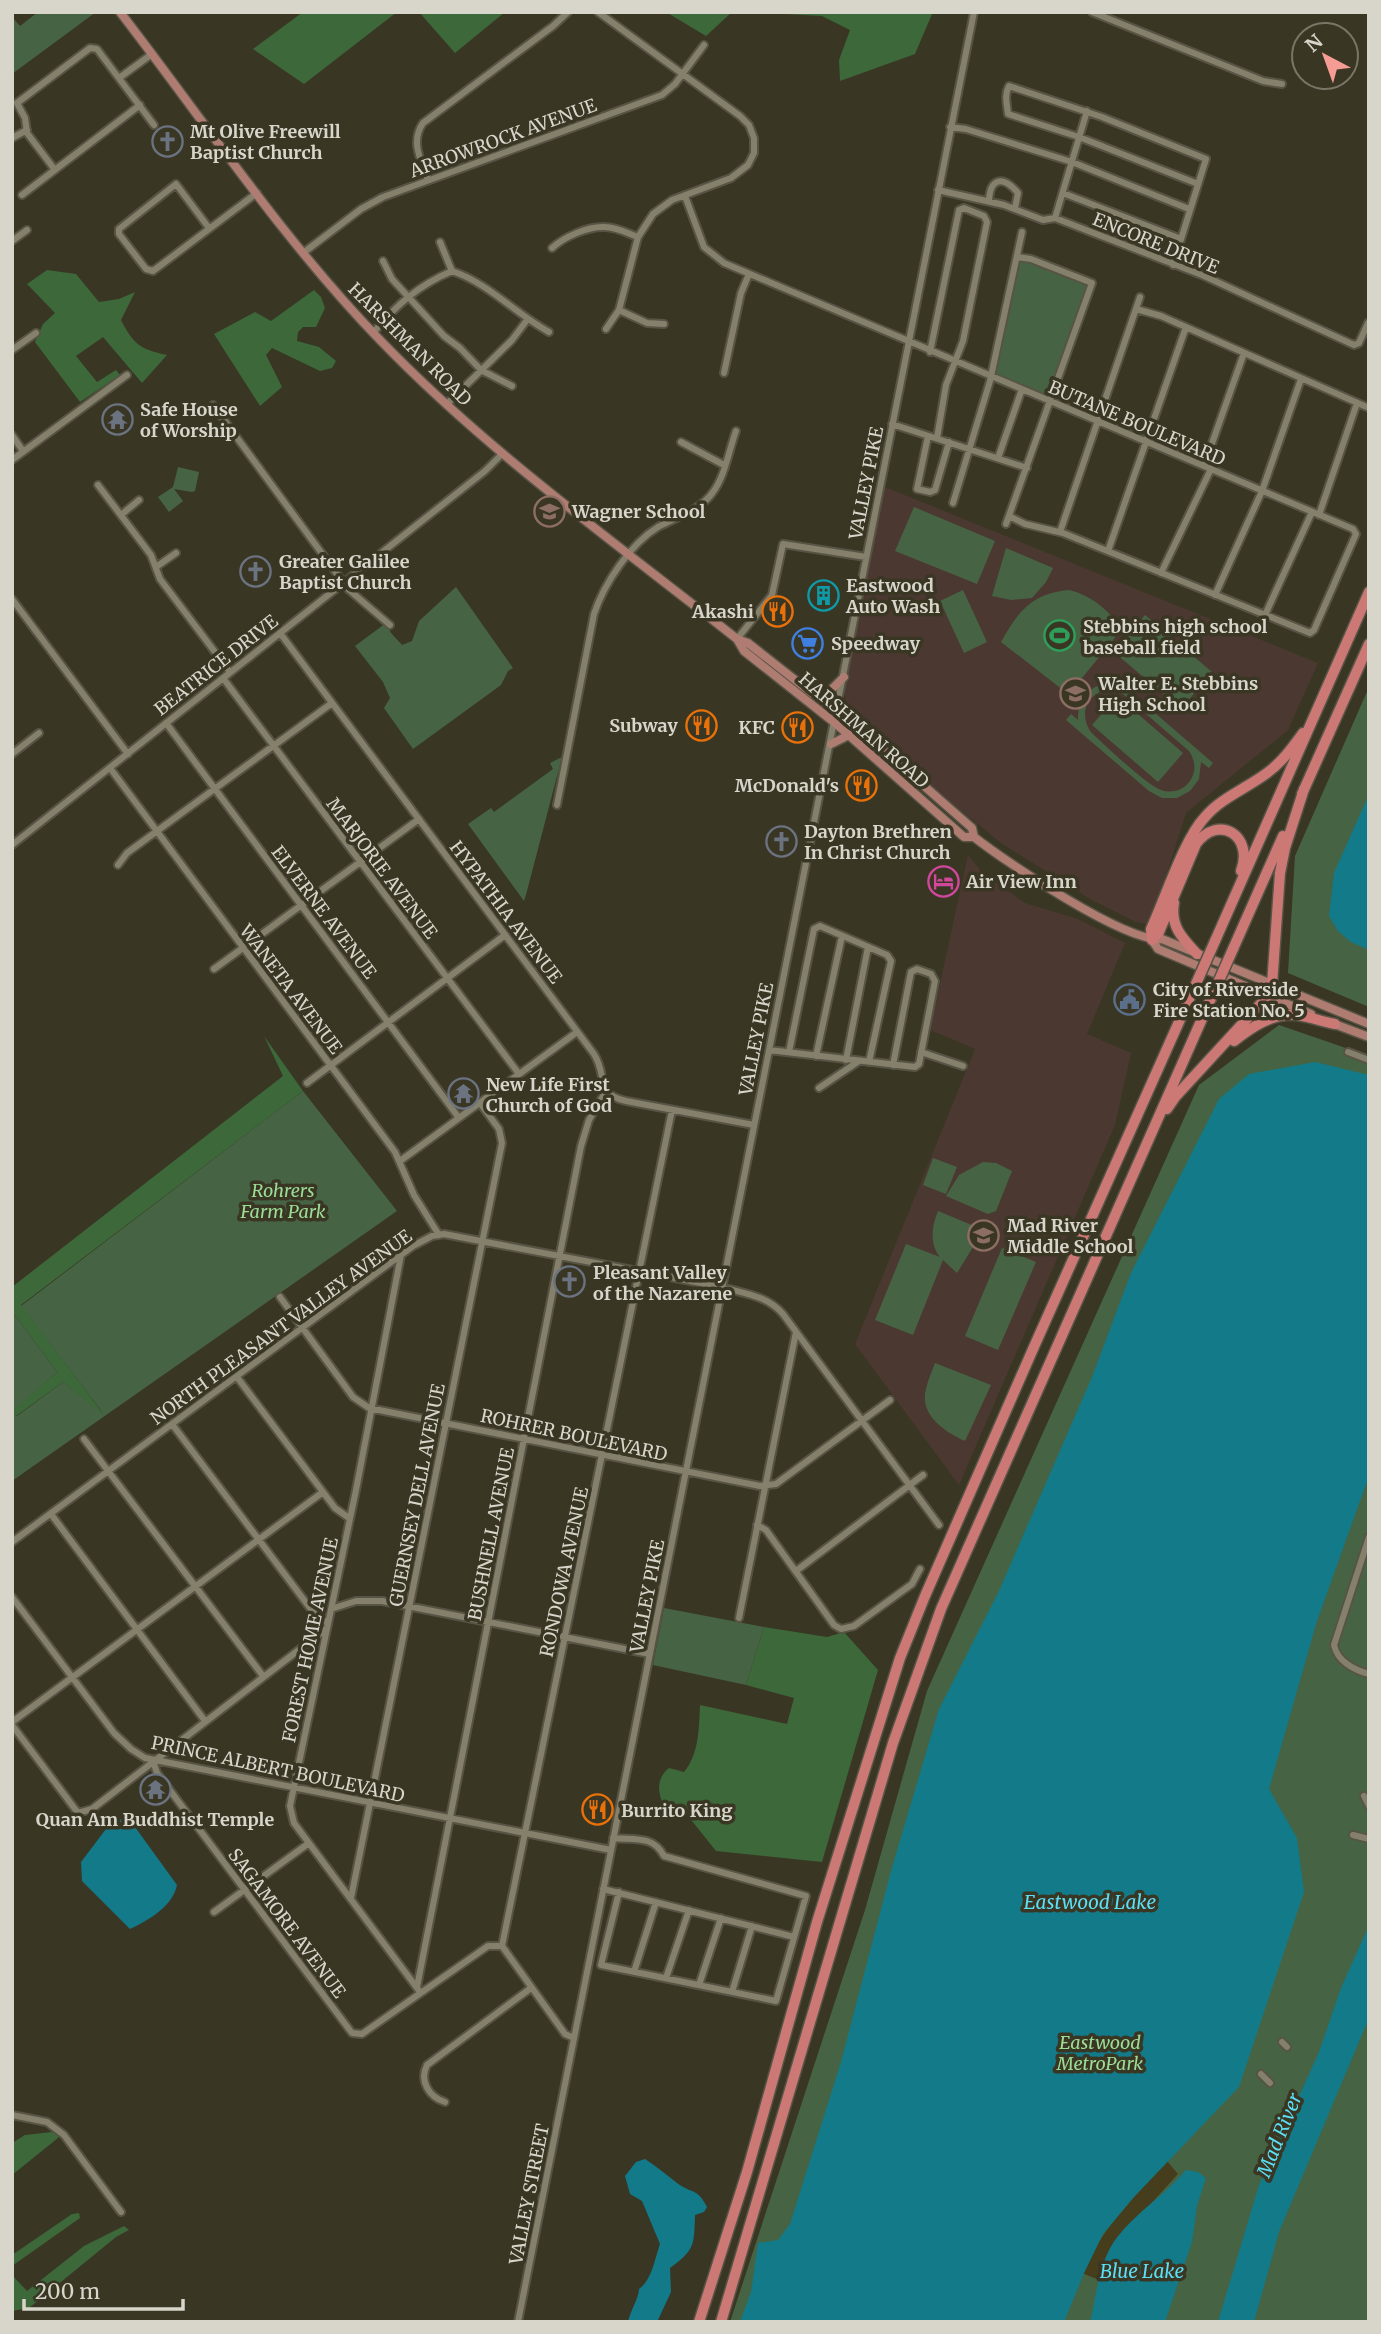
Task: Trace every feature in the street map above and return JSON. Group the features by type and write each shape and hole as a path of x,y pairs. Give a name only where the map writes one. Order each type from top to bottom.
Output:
{"highway":[{"path":"699,2322 747,2172 817,1922 900,1658 925,1595 1369,592"},
{"path":"720,2322 893,1743 941,1609 1369,644"},
{"path":"1152,940 1152,929 1192,834 1204,817 1286,756 1318,709"},
{"path":"1149,1138 1176,1096 1267,997 1272,985 1280,873 1304,789"},
{"path":"1152,940 1159,932 1202,836 1218,829 1227,830 1241,841 1245,851 1229,911"},
{"path":"1176,890 1173,908 1175,928 1197,954"},
{"path":"1207,1064 1246,1031 1275,1017 1299,1015 1335,1024"}],"main road":[{"name":"HARSHMAN ROAD","path":"120,12 303,253 373,333 446,405 502,454 737,639 748,643 815,695 967,823 972,828 974,837"},
{"name":"HARSHMAN ROAD","path":"737,639 744,651 835,723 964,837 974,837 1060,895 1152,940 1158,949 1267,997 1369,1037"},
{"path":"815,695 831,690 844,677"},
{"path":"831,744 849,735"},
{"name":"HARSHMAN ROAD","path":"1152,940 1162,939 1369,1024"}],"street":[{"path":"428,180 416,143 423,123 568,12"},
{"path":"598,12 745,120 752,132 754,144 751,160 738,174 661,207 647,221 638,237 619,310 606,329"},
{"name":"VALLEY PIKE","path":"567,2072 974,12"},
{"path":"1092,12 1263,81 1282,84"},
{"name":"ARROWROCK AVENUE","path":"303,253 372,202 656,98 670,89 704,45"},
{"path":"55,170 27,130 25,118 17,105 18,101 93,47 154,125"},
{"path":"119,78 152,54"},
{"path":"1173,265 1206,159 1087,111 1009,86 1006,95 1008,114 1079,137 1198,184"},
{"path":"22,195 140,106"},
{"path":"1055,218 1087,111"},
{"path":"950,127 967,129 1072,162 1189,209"},
{"path":"12,138 27,130"},
{"path":"989,201 989,189 992,185 997,182 1006,183 1018,193 1014,208"},
{"path":"209,228 176,184 119,228 120,234 146,269 153,271 257,193"},
{"name":"ENCORE DRIVE","path":"938,190 1014,208 1043,220 1055,218 1202,275 1261,301 1295,320 1357,344 1361,341 1368,323"},
{"path":"1063,193 1181,239"},
{"name":"BUTANE BOULEVARD","path":"685,196 701,241 708,252 723,263 1356,532 1314,631 1310,633 1265,615"},
{"path":"930,352 958,210 964,208 986,219 963,341 946,385 937,438"},
{"path":"552,248 563,240 600,227 638,237"},
{"path":"12,241 27,230"},
{"path":"953,503 990,376 1022,232"},
{"path":"440,242 452,271"},
{"path":"1006,524 1092,283 1031,259 1017,257"},
{"path":"383,261 392,279 444,336 481,370 512,386"},
{"path":"373,333 408,296 433,279 452,271 467,276 527,320 550,332"},
{"path":"724,373 741,293 749,274"},
{"path":"1060,532 1140,297"},
{"path":"1136,309 1186,327 1369,408"},
{"path":"619,310 647,323 664,324"},
{"path":"446,405 512,341 527,320"},
{"path":"1108,551 1186,327"},
{"path":"12,350 36,333"},
{"path":"1161,573 1207,468 1244,353"},
{"path":"12,460 127,375"},
{"path":"1215,595 1262,491 1301,379"},
{"path":"998,458 1022,389"},
{"path":"1009,516 1025,524 1060,532 1265,615 1315,513 1357,403"},
{"path":"213,405 344,583 390,625"},
{"path":"892,424 1027,468"},
{"path":"557,805 594,614 607,584 629,554 654,530 697,506 712,494 736,431"},
{"path":"12,435 23,451"},
{"path":"928,436 918,489 935,491 949,442"},
{"path":"681,442 724,465"},
{"name":"BEATRICE DRIVE","path":"12,845 485,471 502,454"},
{"path":"98,485 151,555 160,579 230,672"},
{"path":"121,515 139,500"},
{"path":"737,639 772,595 783,544 866,557"},
{"path":"156,567 176,553"},
{"path":"12,599 128,754"},
{"name":"HYPATHIA AVENUE","path":"280,633 578,1032 597,1059 606,1091"},
{"name":"MARJORIE AVENUE","path":"223,678 519,1074"},
{"path":"118,865 127,853 156,831 332,703"},
{"name":"ELVERNE AVENUE","path":"166,723 460,1118"},
{"path":"12,754 39,733"},
{"name":"WANETA AVENUE","path":"110,768 400,1161 414,1195 439,1235"},
{"path":"214,969 419,819"},
{"path":"789,1052 814,929 820,926 890,957 891,963 869,1062"},
{"path":"307,1083 505,935"},
{"path":"816,1056 842,936"},
{"path":"846,1059 868,947"},
{"path":"769,1050 892,1065 915,1067 919,1064 935,981 931,974 917,969 911,972 892,1065"},
{"path":"400,1161 578,1032"},
{"path":"921,1052 963,1066"},
{"path":"1348,1052 1369,1059"},
{"path":"820,1088 859,1061"},
{"path":"606,1091 613,1098 754,1125"},
{"name":"BUSHNELL AVENUE","path":"419,1989 585,1132 594,1109 606,1091"},
{"name":"GUERNSEY DELL AVENUE","path":"351,1898 502,1138 499,1129 480,1103"},
{"name":"RONDOWA AVENUE","path":"502,1946 672,1110"},
{"name":"NORTH PLEASANT VALLEY AVENUE","path":"12,1542 401,1255 424,1239 439,1235 560,1255 722,1287 771,1301 939,1525"},
{"name":"FOREST HOME AVENUE","path":"401,1255 290,1807 292,1818 309,1843 419,1989"},
{"name":"ROHRER BOULEVARD","path":"280,1297 353,1397 372,1409 765,1487"},
{"path":"739,1618 796,1332"},
{"path":"237,1377 323,1492 340,1512 349,1518"},
{"path":"765,1487 776,1484 797,1470 890,1400"},
{"path":"172,1424 260,1539 313,1612 326,1626 92,1809 78,1813 12,1724 73,1677 260,1539 323,1492"},
{"path":"84,1439 263,1676"},
{"path":"796,1571 923,1475"},
{"path":"51,1514 205,1721"},
{"path":"757,1525 766,1531 835,1625 845,1629 854,1626 912,1584 920,1569"},
{"path":"1369,1537 1334,1645 1336,1653 1352,1668 1369,1674"},
{"name":"PRINCE ALBERT BOULEVARD","path":"12,1597 122,1741 138,1754 153,1761 611,1850"},
{"path":"331,1609 364,1600 382,1601 650,1654"},
{"name":"SAGAMORE AVENUE","path":"153,1761 158,1773 352,2033 362,2034 419,1989"},
{"path":"1364,1797 1369,1805"},
{"path":"1353,1835 1369,1839"},
{"path":"613,1838 653,1842 659,1846 664,1856 806,1896 776,2001 601,1965 619,1892"},
{"path":"214,1912 309,1843"},
{"path":"603,1889 794,1937"},
{"path":"634,1972 656,1902"},
{"path":"666,1978 689,1910"},
{"path":"699,1985 721,1918"},
{"path":"732,1992 752,1927"},
{"path":"419,1989 488,1946 502,1946 565,2034 574,2038"},
{"path":"445,2102 436,2098 428,2088 424,2078 428,2065 531,1988"},
{"name":"VALLEY STREET","path":"518,2322 567,2072"},
{"path":"1261,2074 1270,2083"},
{"path":"12,2115 47,2122 64,2135 121,2212"}],"shaded area":[{"name":"Walter E. Stebbins High School","path":"880,485 1318,663 1288,730 1186,813 1152,920 1147,924 1136,922 1092,900 1001,843 936,790 846,709 844,677"},
{"name":"Mad River Middle School","path":"968,855 981,871 1025,903 1078,919 1125,943 1087,1034 1131,1053 1115,1125 959,1485 855,1344 975,1049 930,1030"}],"green space":[{"path":"38,12 96,12 12,74 12,17 20,26"},
{"path":"303,12 397,12 304,84 253,49"},
{"path":"419,12 505,12 455,53"},
{"path":"666,12 732,12 706,36"},
{"path":"750,12 932,14 915,54 840,81 839,60 850,30 822,16"},
{"path":"1017,257 1092,283 1050,401 990,376"},
{"path":"47,270 76,274 99,302 119,299 135,292 121,320 139,345 167,355 142,383 103,337 76,356 97,382 116,370 120,375 80,402 35,342 43,324 55,313 27,284"},
{"path":"314,290 321,297 325,308 316,327 303,327 298,332 297,341 319,347 336,361 332,368 320,371 272,348 266,355 282,387 260,406 214,334 255,312 271,321"},
{"path":"178,467 199,472 195,491 174,489 183,501 169,512 158,497 173,487"},
{"path":"914,507 995,541 977,584 895,551"},
{"path":"1006,548 1053,568 1046,582 1032,598 1011,600 992,596"},
{"path":"456,587 513,668 508,671 501,685 413,749 384,708 390,698 383,682 355,646 386,623 402,645 412,641 419,621"},
{"path":"963,590 987,642 964,653 940,601"},
{"name":"Stebbins high school baseball field","path":"1069,590 1099,605 1122,629 1073,689 1063,690 1001,642 1020,613 1028,606 1046,595"},
{"path":"1145,615 1212,672 1181,709 1114,652"},
{"path":"1112,683 1126,688 1213,763 1209,768 1201,762 1199,779 1190,791 1177,798 1162,798 1149,791 1066,720 1071,714 1078,720 1079,708 1084,698 1102,684","holes":["1112,690 1123,694 1189,751 1194,769 1192,777 1184,787 1169,792 1155,787 1125,764 1090,731 1085,718 1086,707 1098,693"]},
{"path":"1369,687 1369,1007 1288,973 1295,856"},
{"path":"1117,696 1183,753 1158,782 1092,725"},
{"path":"562,757 524,901 468,824 491,808 494,812 553,769 550,763"},
{"name":"Eastwood Lake","path":"1279,1025 1369,1056 1369,2322 730,2322 865,1910 927,1691 1199,1085"},
{"path":"264,1036 303,1091 21,1305 105,1416 63,1382 16,1416 12,1411 57,1372 15,1315 12,1317 12,1287 283,1076"},
{"name":"Rohrers Farm Park","path":"303,1091 397,1211 12,1481 12,1412 17,1416 63,1382 103,1413 21,1306"},
{"path":"933,1158 957,1167 946,1194 923,1185"},
{"path":"983,1162 996,1163 1012,1171 996,1211 988,1214 946,1196 959,1175"},
{"path":"938,1211 979,1228 981,1234 957,1273 943,1260 913,1335 875,1320 906,1244 940,1257 934,1246 933,1234"},
{"path":"1002,1248 1036,1262 998,1350 965,1336"},
{"path":"15,1315 57,1372 12,1412 12,1317"},
{"path":"935,1363 991,1385 965,1441 949,1433 935,1421 926,1407 926,1389"},
{"path":"664,1608 764,1627 746,1685 653,1665"},
{"path":"764,1627 827,1637 844,1632 878,1670 822,1862 716,1851 680,1806 663,1804 660,1794 659,1784 665,1772 669,1768 684,1772 693,1757 700,1705 787,1724 794,1698 746,1685"},
{"path":"52,2132 58,2135 58,2138 12,2175 12,2143 25,2135"},
{"path":"79,2213 80,2218 12,2266 12,2255 72,2214"},
{"path":"124,2226 129,2230 116,2237 29,2308 12,2311 12,2275 27,2291 84,2246"}],"sand":[{"path":"1167,2161 1178,2174 1120,2238 1112,2249 1099,2280 1082,2273 1109,2227"}],"water":[{"path":"1369,794 1369,950 1351,942 1338,931 1329,916 1334,873"},
{"name":"Eastwood Lake","path":"1315,1062 1369,1075 1369,1476 1317,1621 1269,1789 1297,1838 1304,1892 1239,2087 1134,2197 1103,2234 1064,2322 740,2322 751,2292 758,2243 778,2240 790,2224 841,2062 891,1871 939,1709 999,1591 1092,1377 1131,1273 1219,1099 1249,1074"},
{"path":"127,1816 177,1885 175,1893 165,1906 130,1929 82,1881 81,1862 109,1825"},
{"path":"1369,1925 1369,2018 1279,2232 1254,2322 1218,2322 1259,2185 1319,2052 1341,1988"},
{"path":"645,2159 697,2194 707,2207 704,2212 695,2215 692,2246 689,2251 670,2268 671,2292 657,2322 628,2322 639,2289 650,2274 660,2244 642,2201 630,2194 625,2176 636,2162"},
{"name":"Blue Lake","path":"1186,2170 1198,2172 1206,2178 1197,2206 1192,2242 1165,2322 1090,2322 1101,2271 1113,2243 1129,2223"}],"place":[{"name":"Mt Olive Freewill Baptist Church","path":"167,141"},
{"name":"Safe House of Worship","path":"117,419"},
{"name":"Wagner School","path":"549,511"},
{"name":"Greater Galilee Baptist Church","path":"256,571"},
{"name":"Eastwood Auto Wash","path":"823,595"},
{"name":"Akashi","path":"777,611"},
{"name":"Stebbins high school baseball field","path":"1060,636"},
{"name":"Speedway","path":"808,643"},
{"name":"Walter E. Stebbins High School","path":"1075,693"},
{"name":"Subway","path":"701,725"},
{"name":"KFC","path":"798,727"},
{"name":"McDonald's","path":"862,785"},
{"name":"Dayton Brethren In Christ Church","path":"781,841"},
{"name":"Air View Inn","path":"943,881"},
{"name":"City of Riverside Fire Station No. 5","path":"1130,999"},
{"name":"New Life First Church of God","path":"463,1094"},
{"name":"Mad River Middle School","path":"984,1235"},
{"name":"Pleasant Valley of the Nazarene","path":"570,1282"},
{"name":"Quan Am Buddhist Temple","path":"155,1789"},
{"name":"Burrito King","path":"598,1810"}],"park label":[{"name":"Eastwood MetroPark","path":"1100,2052"}],"water label":[{"name":"Mad River","path":"1279,2135"}]}
